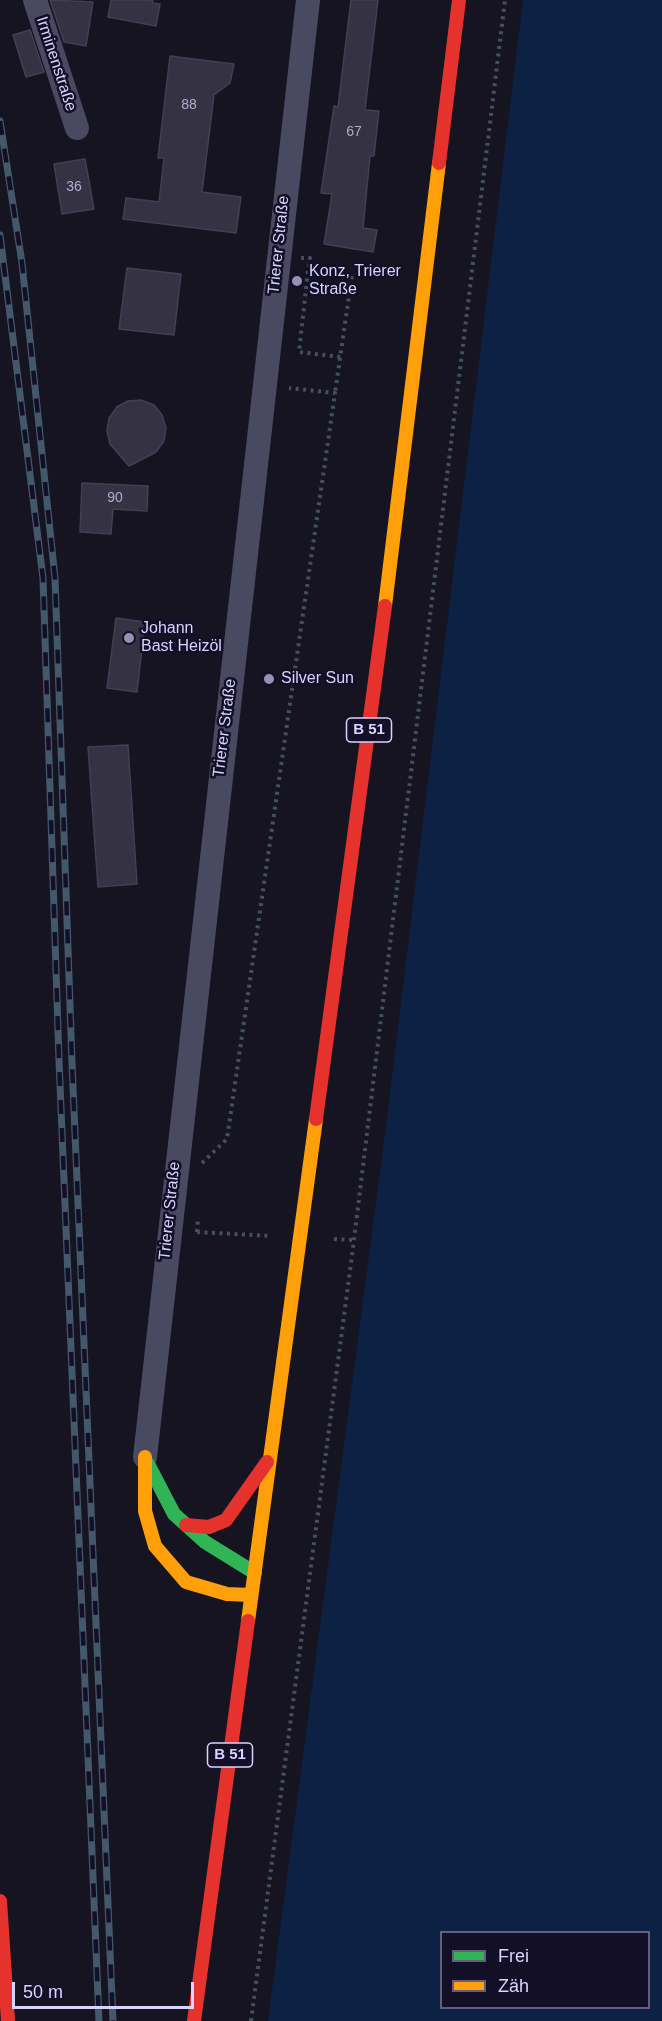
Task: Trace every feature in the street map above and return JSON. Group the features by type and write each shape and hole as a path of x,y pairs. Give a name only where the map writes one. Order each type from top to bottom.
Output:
{"main road":[{"name":"B 51","path":"194,2021 370,724 459,0"},
{"path":"145,1457 169,1506 186,1525 205,1542 255,1573"},
{"path":"145,1457 145,1511 155,1546 186,1582 227,1594 251,1595"},
{"path":"186,1525 209,1527 226,1520 270,1458"},
{"path":"0,1901 8,2021"}],"street":[{"name":"Irminenstraße","path":"35,0 78,128"},
{"name":"Trierer Straße","path":"145,1457 168,1231 308,0"}],"path":[{"path":"251,2021 354,1240 505,0"},
{"path":"278,256 310,258 299,352 340,357"},
{"path":"201,1165 227,1139 352,275 308,272"},
{"path":"263,385 335,393"},
{"path":"197,1232 199,1210"},
{"path":"168,1231 271,1236"},
{"path":"334,1239 354,1240"}],"water":[{"path":"523,0 662,0 662,2021 268,2021 385,1134"}],"building":[{"path":"50,0 93,2 86,46 64,42"},
{"path":"111,0 153,0 152,3 160,4 156,26 108,17"},
{"path":"351,0 378,0 365,110 379,111 374,156 370,156 363,228 377,230 373,252 324,244 332,194 321,193 334,106 338,107"},
{"path":"30,30 44,72 26,77 13,35"},
{"path":"170,56 234,64 230,83 214,95 202,192 241,197 236,233 123,219 126,198 159,202 164,158 158,158"},
{"path":"85,159 94,209 62,214 54,164"},
{"path":"127,268 181,274 174,335 119,329"},
{"path":"141,400 154,405 162,415 166,428 164,441 156,452 129,466 110,444 107,431 109,418 117,407 128,401"},
{"path":"82,483 148,486 147,511 113,509 111,534 80,532"},
{"path":"116,618 145,622 137,692 107,688"},
{"path":"128,745 137,884 98,887 88,747"}],"railway":[{"path":"0,121 22,263 55,578 72,1063 113,2021"},
{"path":"0,235 43,578 59,1060 99,2021"}],"traffic: fast":[{"path":"148,1464 174,1514 205,1542 255,1573"}],"traffic: slow":[{"path":"385,606 439,163"},
{"path":"248,1621 316,1119"},
{"path":"145,1457 145,1511 155,1546 186,1582 227,1594 251,1595"}],"traffic: jam":[{"path":"439,163 459,0"},
{"path":"316,1119 385,606"},
{"path":"186,1525 209,1527 226,1520 267,1462"},
{"path":"194,2021 248,1621"},
{"path":"0,1901 8,2021"}],"place":[{"name":"Konz, Trierer Straße","path":"297,281"},
{"name":"Johann Bast Heizöl","path":"129,638"},
{"name":"Silver Sun","path":"269,679"}]}
